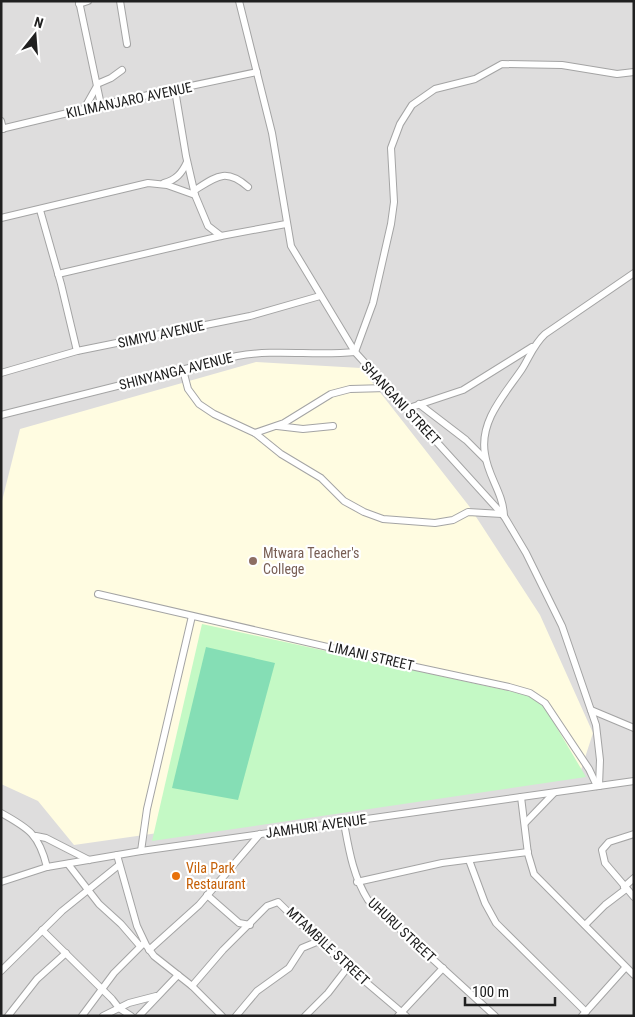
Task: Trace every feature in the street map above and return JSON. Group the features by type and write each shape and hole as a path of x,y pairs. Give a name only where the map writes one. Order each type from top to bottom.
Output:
{"street":[{"path":"88,1 79,3 100,105"},
{"path":"120,1 127,44"},
{"name":"SHANGANI STREET","path":"239,1 272,133 286,224 294,253 354,352 503,515 552,602 591,710 599,739 598,786"},
{"path":"354,352 373,303 392,218 394,202 390,159 391,148 400,124 412,105 434,89 475,79 502,64 562,65 618,74 634,72"},
{"path":"84,109 97,85 122,70"},
{"name":"KILIMANJARO AVENUE","path":"2,129 100,105 257,72"},
{"path":"175,90 187,162 195,192 208,226 221,236"},
{"path":"1,121 2,129"},
{"path":"162,183 176,178 183,172 187,162"},
{"path":"1,218 151,182 195,192 224,175 232,176 248,187"},
{"path":"40,210 58,274 76,351"},
{"path":"58,274 221,236 286,224"},
{"path":"406,408 463,390 533,347 559,322 585,308 634,273"},
{"name":"SIMIYU AVENUE","path":"1,373 76,351 250,316 320,296"},
{"path":"486,460 486,436 496,406 524,366 533,347"},
{"name":"SHINYANGA AVENUE","path":"1,415 260,353 329,354 354,352"},
{"path":"183,370 188,389 199,404 214,414 255,433 281,454 321,478 350,505 383,519 435,523 453,520 468,512 503,515 503,500 486,460 466,440 419,404"},
{"path":"255,433 276,426 331,394 350,389 387,388"},
{"path":"276,426 303,429 333,426"},
{"name":"LIMANI STREET","path":"98,594 530,693 545,703 589,769 598,786"},
{"path":"141,851 148,808 192,616"},
{"path":"591,710 634,728"},
{"name":"JAMHURI AVENUE","path":"1,882 48,867 141,851 634,781"},
{"path":"525,822 554,793"},
{"path":"521,798 531,869 537,879 634,975"},
{"path":"1,813 36,836 48,867"},
{"name":"UHURU STREET","path":"344,823 349,854 357,882 372,905 495,1016"},
{"path":"149,950 175,929 260,834"},
{"path":"634,834 609,842 602,850 604,863 634,898"},
{"path":"36,836 46,838 90,860"},
{"path":"357,882 397,872 528,852"},
{"path":"117,856 142,945"},
{"path":"469,860 485,903 496,923 584,1014 625,968"},
{"path":"68,864 87,890 142,945 192,986 222,1016"},
{"path":"1,972 42,930 87,890 119,865"},
{"path":"585,925 634,878"},
{"path":"206,895 239,923 250,925"},
{"name":"MTAMBILE STREET","path":"192,986 223,950 271,903 278,902 402,1014"},
{"path":"42,930 119,1008 130,1016"},
{"path":"236,1016 257,991 291,966 302,948 319,941"},
{"path":"82,1016 101,988 142,945"},
{"path":"8,1016 36,979 66,953"},
{"path":"305,1016 333,987 348,967"},
{"path":"402,1014 443,968"},
{"path":"138,1016 178,975"},
{"path":"103,1016 119,1008 156,996"}],"shaded area":[{"path":"1,1 634,1 634,1016 1,1016"},
{"name":"Mtwara Teacher's College","path":"256,362 361,368 469,506 540,615 593,733 580,773 74,845 38,801 1,784 1,505 20,429"}],"green space":[{"path":"202,624 532,696 544,706 586,777 152,841"},
{"path":"206,647 275,663 238,800 172,788"}],"place":[{"name":"Mtwara Teacher's College","path":"253,561"},
{"name":"Vila Park Restaurant","path":"176,876"}]}
